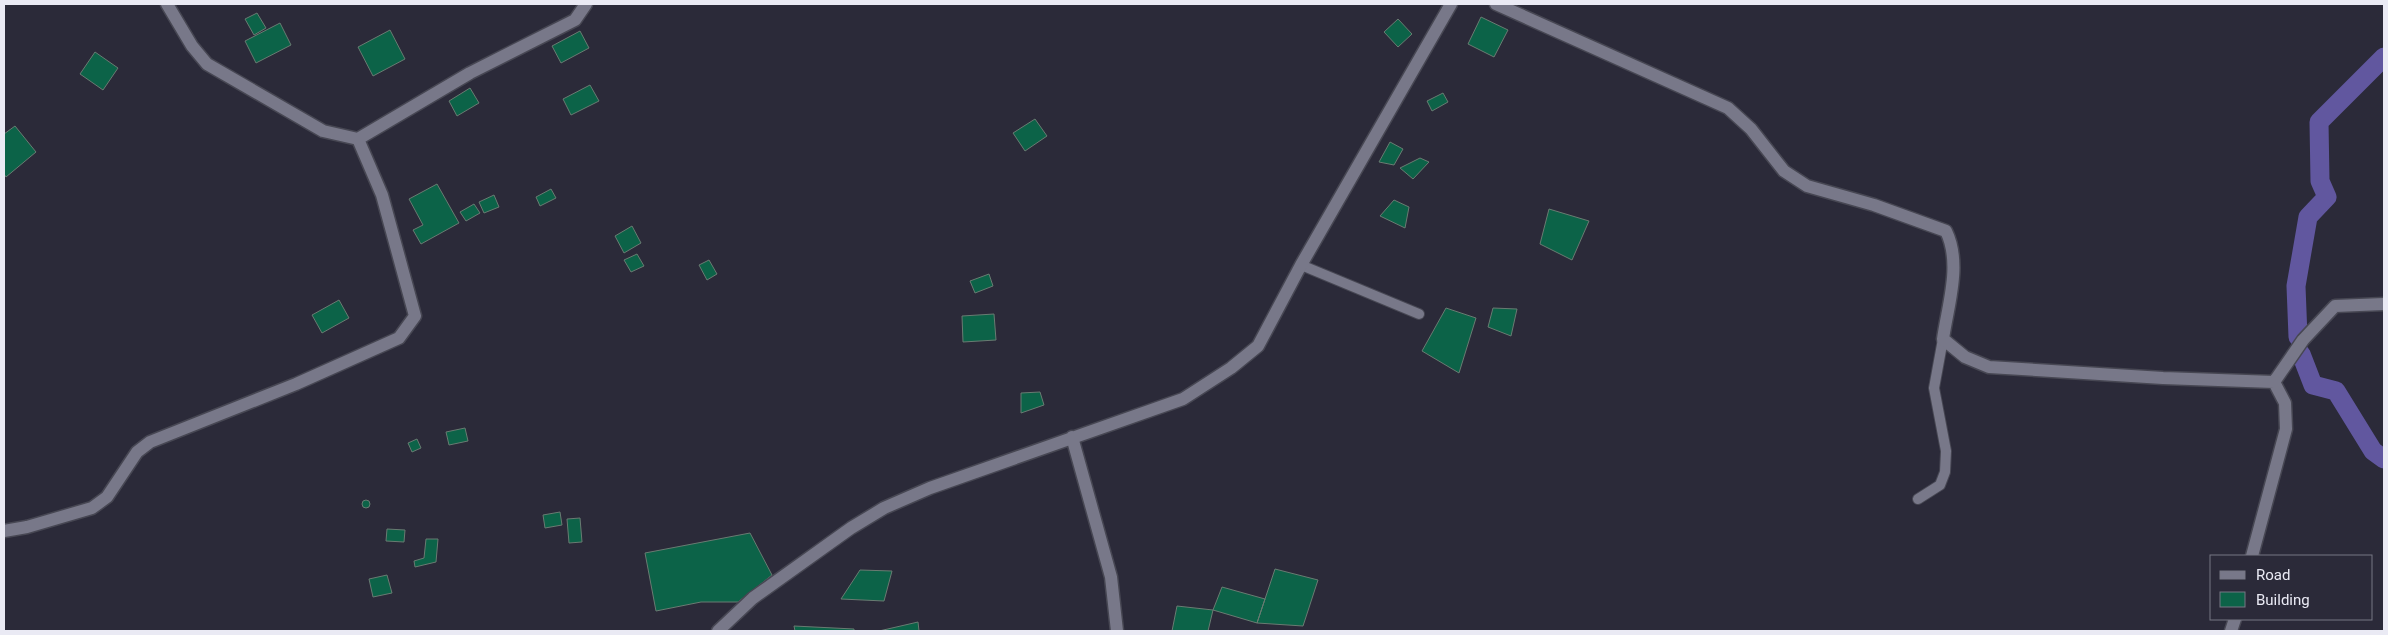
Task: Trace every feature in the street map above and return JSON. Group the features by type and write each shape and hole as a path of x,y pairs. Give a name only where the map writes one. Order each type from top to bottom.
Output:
{"street":[{"path":"167,4 192,46 208,64 322,130 358,139 470,73 576,20 586,4"},
{"path":"718,631 753,598 851,528 884,508 930,488 1183,398 1231,368 1258,346 1301,265 1451,4"},
{"path":"1496,4 1728,108 1751,130 1784,172 1807,186 1874,205 1946,231 1952,243 1954,265 1943,339 1965,357 1989,367 2163,378 2274,382"},
{"path":"4,531 27,527 92,508 108,497 137,452 150,442 171,432 296,384 399,338 415,316 382,195 358,139"},
{"path":"2274,382 2303,340 2335,306 2384,304"},
{"path":"2252,555 2286,429 2285,403 2274,382"},
{"path":"1072,437 1111,577 1117,631"}],"lane":[{"path":"1301,265 1419,314"},
{"path":"1918,499 1940,485 1945,472 1946,451 1934,388 1943,339"}],"building":[{"path":"257,13 266,28 254,35 245,19"},
{"path":"1481,17 1508,30 1494,57 1468,44"},
{"path":"1398,19 1412,34 1398,47 1384,32"},
{"path":"280,23 291,45 256,63 245,41"},
{"path":"390,30 405,59 373,76 358,47"},
{"path":"580,31 589,48 561,63 552,46"},
{"path":"95,52 118,68 103,90 80,74"},
{"path":"590,85 599,101 571,115 563,99"},
{"path":"470,88 479,103 457,116 449,101"},
{"path":"1443,93 1448,102 1432,111 1427,101"},
{"path":"1035,119 1047,136 1025,151 1013,133"},
{"path":"15,126 36,152 6,177 4,174 4,134"},
{"path":"1390,142 1403,149 1394,165 1379,162"},
{"path":"1420,158 1429,162 1413,179 1400,168"},
{"path":"437,184 459,223 421,244 413,230 423,225 409,199"},
{"path":"551,189 556,198 540,206 536,197"},
{"path":"494,195 499,207 484,213 479,202"},
{"path":"1394,200 1409,207 1405,228 1380,216"},
{"path":"474,204 480,213 466,221 460,212"},
{"path":"1549,209 1589,221 1572,260 1540,244"},
{"path":"632,226 641,243 624,253 615,236"},
{"path":"637,254 644,266 631,272 624,260"},
{"path":"709,260 717,274 707,280 699,265"},
{"path":"989,274 993,286 975,293 970,281"},
{"path":"339,300 349,318 322,333 312,315"},
{"path":"1446,308 1476,318 1459,373 1422,351"},
{"path":"1493,308 1517,309 1511,336 1488,327"},
{"path":"994,314 996,340 963,342 962,316"},
{"path":"1040,392 1044,405 1021,413 1021,393"},
{"path":"465,428 468,441 449,445 446,432"},
{"path":"417,439 421,448 412,452 408,443"},
{"path":"366,500 370,504 366,508 362,504"},
{"path":"560,512 562,525 545,528 543,515"},
{"path":"580,518 582,542 569,543 567,519"},
{"path":"387,529 405,530 404,542 386,541"},
{"path":"750,533 772,575 738,602 701,602 656,611 645,553"},
{"path":"426,539 438,539 436,562 415,567 414,561 424,558"},
{"path":"1275,569 1318,580 1303,626 1257,623"},
{"path":"860,570 892,571 884,601 841,599"},
{"path":"387,575 392,593 373,597 369,579"},
{"path":"1222,587 1265,599 1257,623 1213,610"},
{"path":"1177,606 1213,610 1208,631 1172,631"},
{"path":"918,622 919,631 879,631"},
{"path":"794,626 854,629 854,631 795,631"}],"waterway":[{"path":"2298,337 2296,286 2308,217 2327,197 2320,181 2319,122 2384,57"},
{"path":"2301,354 2313,385 2336,391 2373,451 2384,459"}]}
